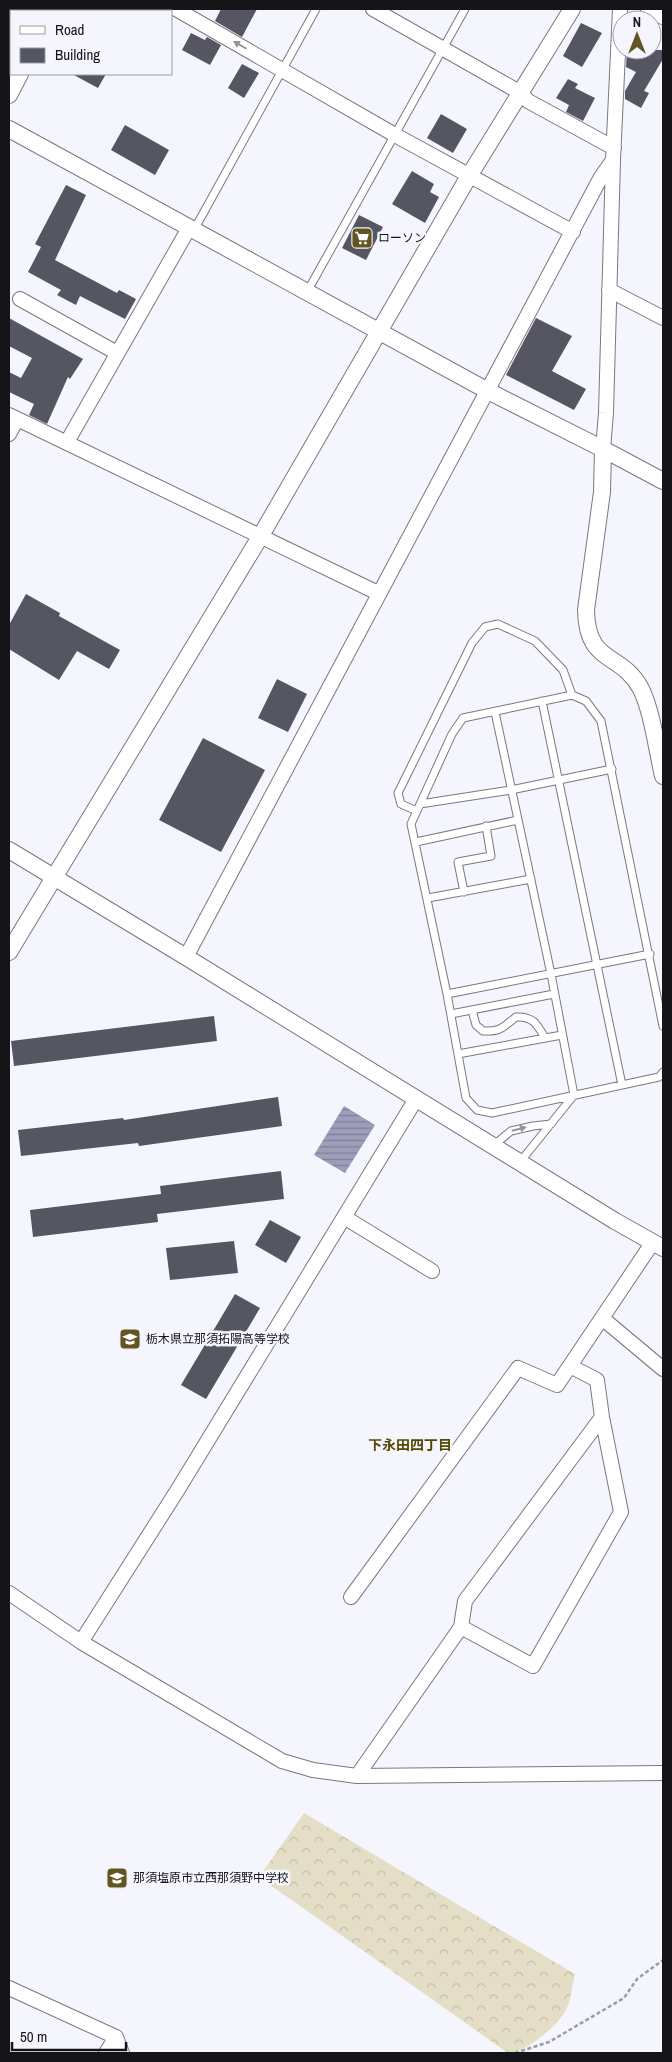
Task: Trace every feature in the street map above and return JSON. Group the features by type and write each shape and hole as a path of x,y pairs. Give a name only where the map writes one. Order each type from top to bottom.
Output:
{"street":[{"path":"176,9 469,176 573,232"},
{"path":"373,9 521,94 528,101 614,154"},
{"path":"9,952 260,537 469,176 572,9"},
{"path":"620,9 602,492 586,610 586,628 592,644 631,676 641,689 663,776"},
{"path":"649,9 663,16"},
{"path":"9,129 488,391 663,481"},
{"path":"186,957 378,593 614,154"},
{"path":"67,442 117,353 191,229"},
{"path":"609,290 663,318"},
{"path":"20,300 117,353"},
{"path":"9,434 13,417 378,593"},
{"path":"9,850 520,1163 658,1245 602,1318 557,1385 518,1368 351,1597"},
{"path":"81,1642 178,1491 416,1099"},
{"path":"344,1217 432,1271"},
{"path":"602,1318 663,1368"},
{"path":"461,1627 533,1666 621,1512 602,1417 598,1380 570,1366"},
{"path":"357,1776 461,1627 465,1601 602,1417"},
{"path":"9,1593 81,1642 282,1761 313,1770 357,1776 663,1773"},
{"path":"9,1988 116,2037 122,2053"},
{"path":"106,2053 116,2037"}],"lane":[{"path":"191,229 316,9"},
{"path":"307,292 465,9"},
{"path":"572,695 563,670 535,641 498,624 485,627 472,642 398,793 401,804 418,808 612,770"},
{"path":"663,1026 612,770 600,721 586,701 572,695 463,718 452,734 411,824 428,898 466,1098 478,1110 492,1113 659,1077 663,1072"},
{"path":"542,702 622,1085"},
{"path":"495,712 574,1095"},
{"path":"416,842 518,820"},
{"path":"464,892 458,862 491,856 486,826"},
{"path":"428,898 530,879"},
{"path":"447,994 650,954"},
{"path":"451,1014 554,994"},
{"path":"472,1010 476,1025 483,1031 494,1032 504,1028 516,1017 526,1016 535,1020 545,1038"},
{"path":"458,1054 562,1035"},
{"path":"520,1163 574,1095"},
{"path":"493,1146 511,1131 550,1124"}],"path":[{"path":"516,2053 549,2042 624,1998 636,1979 663,1960"}],"green space":[{"path":"304,1813 575,1974 569,2003 561,2018 531,2044 523,2049 508,2053 259,1877"}],"water":[{"path":"344,1106 375,1125 345,1173 314,1155"}],"building":[{"path":"221,9 257,9 242,37 215,21"},
{"path":"581,23 602,33 582,67 563,56"},
{"path":"191,33 205,40 207,37 221,45 210,65 182,50"},
{"path":"663,50 663,59 644,91 649,93 641,108 625,99 625,91 636,72 626,67 626,60 662,60"},
{"path":"242,64 259,73 244,98 228,88"},
{"path":"74,75 105,75 98,88"},
{"path":"568,79 578,84 575,88 595,98 583,121 566,112 569,105 556,98"},
{"path":"441,114 467,129 453,153 427,138"},
{"path":"125,125 169,150 155,175 111,150"},
{"path":"412,171 434,184 430,192 439,197 425,223 392,204"},
{"path":"66,185 86,195 55,260 117,293 119,290 136,299 125,319 80,296 76,305 57,295 61,290 28,272 41,247 35,244"},
{"name":"ローソン","path":"359,215 383,227 366,260 342,248"},
{"path":"9,318 83,359 70,379 68,377 47,424 29,415 34,404 9,392 9,372 21,378 32,358 9,346"},
{"path":"536,318 572,336 552,371 586,389 574,410 506,375"},
{"path":"26,594 60,613 59,616 120,650 109,669 77,651 59,680 9,649 9,625"},
{"path":"277,679 307,694 288,732 258,718"},
{"path":"203,738 265,770 221,852 159,820"},
{"path":"214,1016 217,1041 14,1066 11,1041"},
{"path":"278,1097 282,1126 139,1146 138,1143 21,1156 18,1130 123,1118 124,1120"},
{"path":"281,1171 284,1199 157,1214 158,1222 33,1237 30,1210 161,1194 160,1186"},
{"path":"270,1220 301,1237 286,1263 255,1245"},
{"path":"234,1241 238,1273 170,1280 166,1248"},
{"path":"235,1294 260,1308 206,1399 181,1385"}],"place":[{"name":"ローソン","path":"362,238"},
{"name":"栃木県立那須拓陽高等学校","path":"130,1339"},
{"name":"那須塩原市立西那須野中学校","path":"117,1878"}],"district":[{"name":"下永田四丁目","path":"410,1445"}]}
